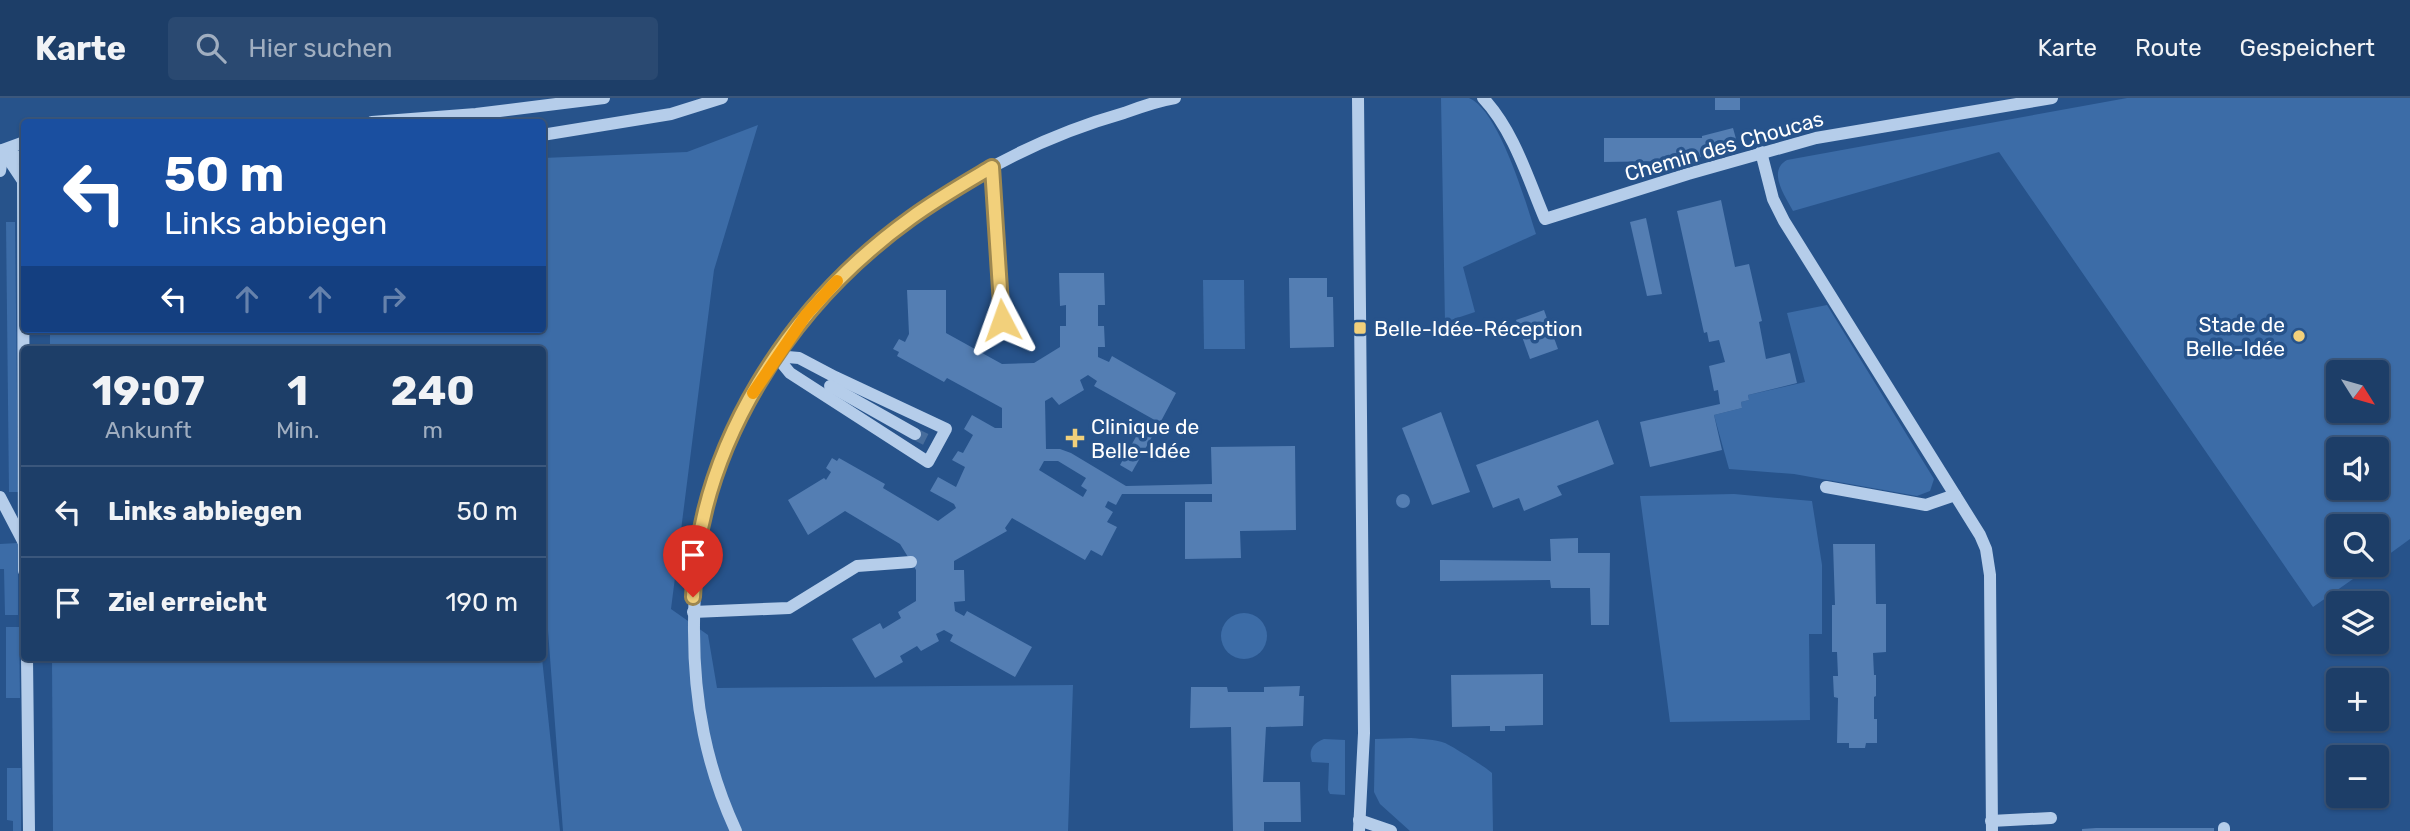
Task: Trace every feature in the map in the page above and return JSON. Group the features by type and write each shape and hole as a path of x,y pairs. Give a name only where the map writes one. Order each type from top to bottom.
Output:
{"street":[{"path":"411,119 604,98"},
{"path":"546,134 671,114 722,98"},
{"path":"736,831 724,806 713,771 698,704 694,672 693,612 700,539 712,488 732,433 750,398 806,315 840,279 909,219 1006,158 1073,128 1175,98"},
{"path":"1357,98 1364,733 1359,825 1391,831"},
{"name":"Chemin des Choucas","path":"1483,98 1500,120 1513,144 1545,219 1761,152 1816,138 2052,98"},
{"path":"1,151 21,143"},
{"path":"1,151 21,159"},
{"path":"0,171 1,151"},
{"path":"1,151 21,178"},
{"path":"1761,152 1773,199 1784,221 1980,535 1988,561 1992,826 2051,818"},
{"path":"992,167 1002,320"},
{"path":"776,356 790,373 830,386 946,429 928,462 830,386 799,358 776,356"},
{"path":"830,386 915,434"},
{"path":"1826,487 1926,505 1955,495"},
{"path":"0,497 7,525 21,540"},
{"path":"693,612 789,608 857,566 911,562"},
{"path":"27,661 29,831"}],"shaded area":[{"path":"1441,98 1469,98 1480,106 1491,120 1510,159 1536,234 1463,267 1475,312 1445,322"},
{"path":"2127,98 2410,98 2410,539 2389,554 2389,514 2326,514 2326,577 2356,577 2336,591 2326,591 2326,598 2313,607 1999,152 1793,211 1779,184 1778,170 1787,160"},
{"path":"758,125 714,270 671,609 708,635 717,688 1073,685 1068,831 563,831 546,617 546,346 50,346 50,333 546,333 546,158 687,152"},
{"path":"6,222 15,222 18,492 9,492"},
{"path":"1203,280 1244,280 1245,349 1204,349"},
{"path":"1827,305 1934,479 1930,491 1917,496 1794,474 1729,469 1714,415 1742,408 1741,402 1749,400 1748,395 1805,382 1787,313"},
{"path":"1734,494 1812,501 1822,565 1822,634 1809,634 1810,720 1670,722 1640,496"},
{"path":"18,543 18,615 5,615 4,569 0,569 0,544"},
{"path":"1244,613 1260,620 1267,636 1260,652 1244,659 1228,652 1221,636 1228,620"},
{"path":"6,627 19,627 20,698 6,698"},
{"path":"52,661 542,661 560,831 53,831"},
{"path":"1411,738 1445,743 1492,773 1493,831 1410,831 1380,804 1374,792 1375,739"},
{"path":"1324,739 1345,740 1345,795 1330,794 1328,790 1329,763 1312,762 1312,748"},
{"path":"7,768 21,768 21,831 13,831 13,821 7,820"}],"building":[{"path":"1715,98 1740,98 1740,110 1715,110"},
{"path":"1733,128 1738,146 1706,156 1671,161 1604,162 1604,138 1702,138"},
{"path":"1721,200 1735,267 1749,264 1762,321 1759,322 1766,359 1790,353 1797,383 1748,395 1749,400 1741,402 1742,408 1714,415 1722,450 1650,467 1640,422 1720,404 1718,390 1714,391 1709,366 1725,362 1719,340 1709,342 1707,332 1704,333 1677,211"},
{"path":"1646,218 1662,294 1647,296 1630,222"},
{"path":"1059,273 1104,273 1105,305 1098,305 1098,326 1104,326 1105,347 1098,347 1098,357 1109,362 1112,356 1176,393 1160,423 1094,386 1097,381 1088,375 1080,380 1084,390 1059,405 1052,397 1045,401 1046,449 1060,449 1071,453 1126,486 1212,484 1211,447 1295,446 1296,530 1240,531 1241,558 1185,559 1185,502 1212,502 1212,494 1122,494 1116,505 1108,501 1105,507 1113,512 1107,522 1117,527 1102,556 1091,550 1085,560 1012,518 1005,528 1007,531 954,561 954,570 964,570 965,601 954,602 955,611 964,616 967,611 1032,647 1015,677 950,641 953,635 944,630 936,634 939,641 921,651 917,646 900,656 903,662 875,678 852,639 880,623 883,629 901,618 898,612 916,601 916,570 900,544 845,511 808,535 788,500 824,478 826,480 831,472 826,468 832,458 837,461 839,458 885,484 883,488 938,521 956,508 954,504 930,491 938,477 956,487 965,467 952,460 958,451 963,453 973,435 964,429 972,415 995,428 1002,428 1002,408 947,378 944,382 897,356 899,352 893,349 899,339 905,342 909,334 907,290 946,290 946,333 1002,364 1034,363 1060,347 1060,326 1066,326 1066,305 1060,306","holes":["1044,461 1058,461 1086,478 1081,486 1087,490 1083,497 1039,470"]},
{"path":"1289,278 1327,278 1327,297 1333,297 1334,347 1290,348"},
{"path":"1544,310 1558,349 1530,359 1516,320"},
{"path":"1441,412 1470,492 1432,505 1402,428"},
{"path":"1598,420 1614,464 1557,486 1562,495 1524,511 1519,498 1493,508 1476,465"},
{"path":"1141,428 1153,435 1132,472 1120,465"},
{"path":"1400,494 1406,494 1410,501 1406,508 1400,508 1396,504 1396,498"},
{"path":"1578,538 1578,553 1610,553 1609,625 1591,625 1590,588 1551,588 1550,580 1440,581 1440,560 1551,561 1550,539"},
{"path":"1833,544 1875,544 1876,604 1886,604 1886,652 1873,653 1877,743 1866,743 1865,748 1849,748 1849,743 1837,743 1838,698 1834,697 1833,676 1838,676 1837,652 1832,652 1832,605 1835,605"},
{"path":"1543,674 1543,725 1505,726 1505,731 1490,731 1490,726 1452,727 1451,675"},
{"path":"1300,686 1299,696 1304,696 1303,726 1266,727 1263,782 1300,782 1301,822 1264,822 1264,831 1233,831 1231,727 1190,728 1191,687 1227,687 1228,692 1264,692 1264,687"},
{"path":"2096,828 2214,828 2214,831 2082,831"}],"tunnel":[{"path":"915,434 929,441"}],"slow traffic":[{"path":"753,393 806,315 837,281"}],"place":[{"name":"Belle-Idée-Réception","path":"1360,328"},
{"name":"Stade de Belle-Idée","path":"2299,336"},
{"name":"Clinique de Belle-Idée","path":"1075,438"}],"route":[{"path":"693,597 700,539 719,466 750,398 776,356 806,315 874,248 909,219 992,167 1002,320"}]}
